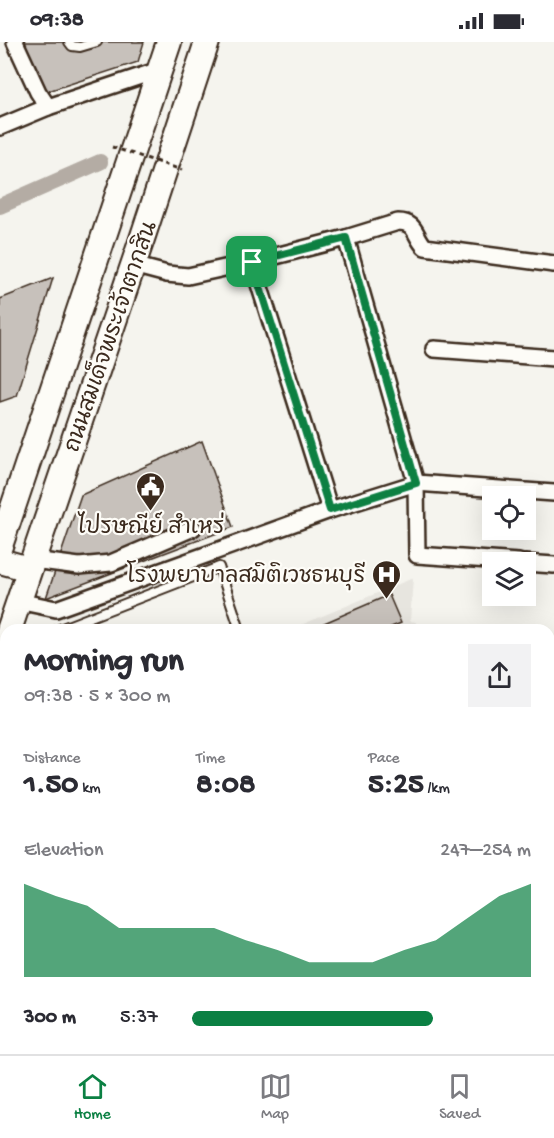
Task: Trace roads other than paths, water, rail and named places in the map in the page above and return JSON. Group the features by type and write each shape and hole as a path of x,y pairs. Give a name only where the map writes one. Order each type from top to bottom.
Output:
{"main road":[{"name":"ถนนสมเด็จพระเจ้าตากสิน","path":"0,546 6,507 169,42"},
{"name":"ถนนสมเด็จพระเจ้าตากสิน","path":"8,624 31,565 207,42"},
{"path":"0,561 31,565"}],"street":[{"path":"15,42 38,92 48,107"},
{"path":"0,128 48,107 159,70"},
{"path":"133,265 167,274 188,276 346,238 398,222 406,222 414,228 420,242 425,247 554,264"},
{"path":"346,238 416,483 417,555 482,559"},
{"path":"252,262 330,510"},
{"path":"434,349 554,358"},
{"path":"18,601 56,609 330,510 416,483 554,493"},
{"path":"31,565 80,566 111,563 194,528"},
{"path":"536,564 554,565"}],"lane":[{"path":"69,42 72,46 80,47 97,42"},
{"path":"72,624 219,567 238,624"}],"waterway":[{"path":"0,206 100,162"}],"place":[{"name":"ไปรษณีย์ สำเหร่","path":"151,512"},
{"name":"โรงพยาบาลสมิติเวชธนบุรี","path":"386,600"}]}
